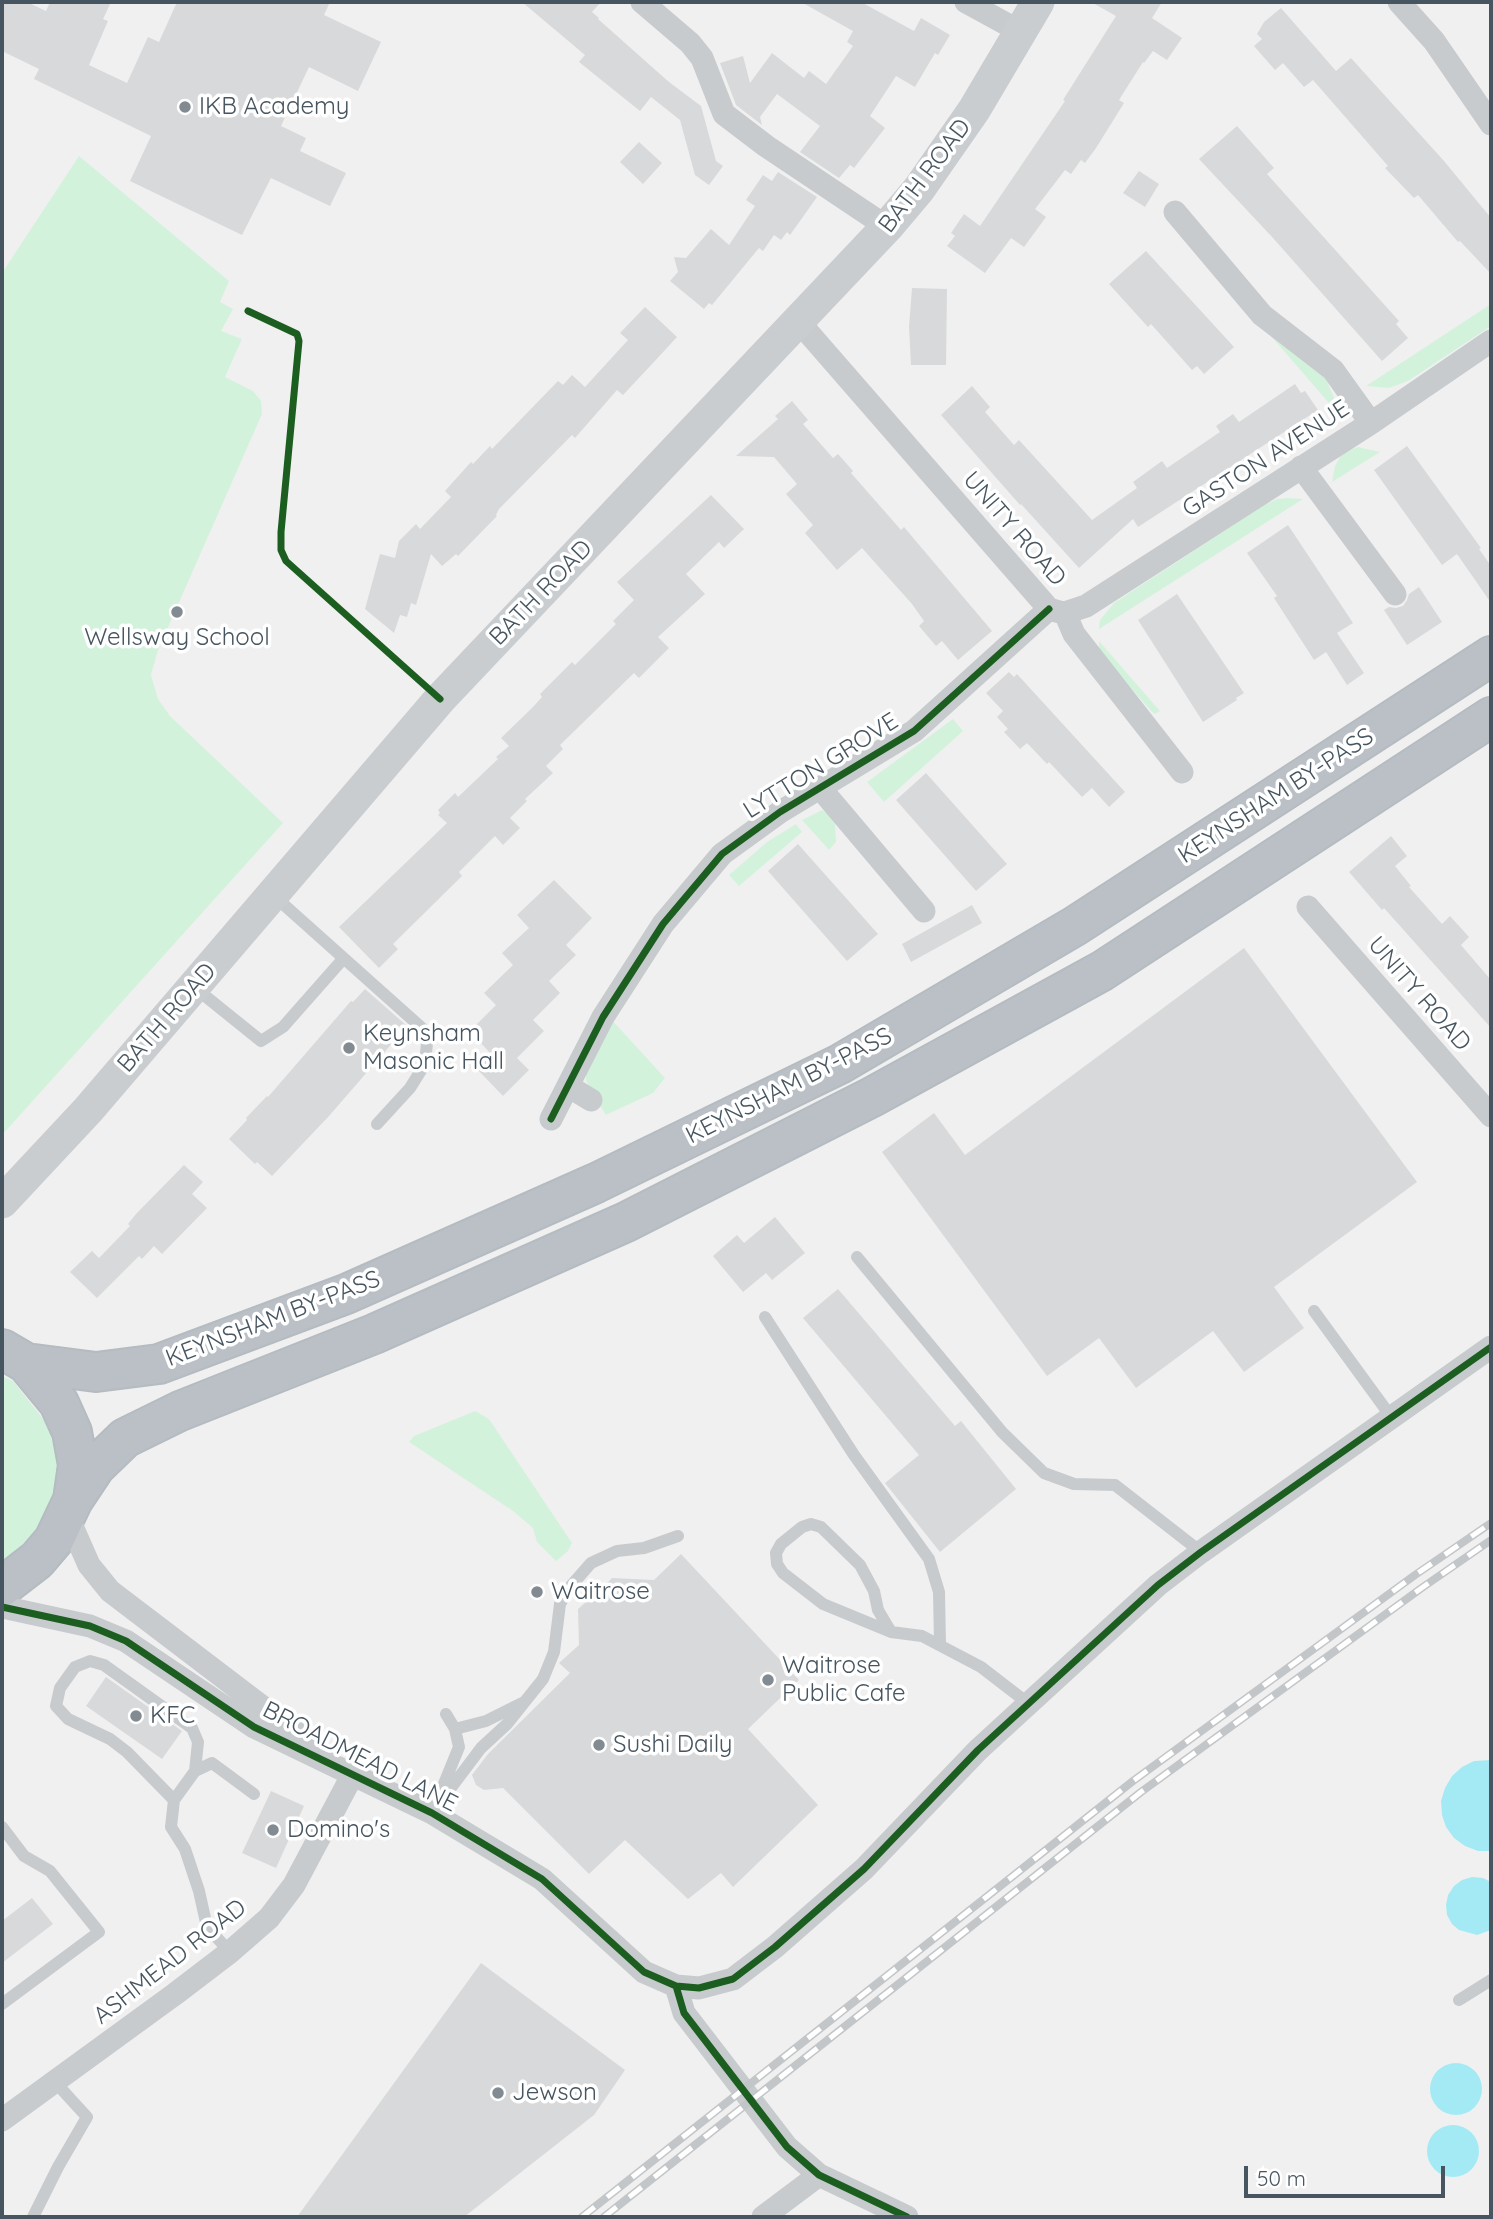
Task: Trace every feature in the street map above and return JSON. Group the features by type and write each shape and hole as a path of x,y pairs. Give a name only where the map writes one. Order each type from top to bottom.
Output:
{"highway":[{"name":"KEYNSHAM BY-PASS","path":"11,1352 96,1372 159,1364 346,1294 596,1183 840,1064 1052,940 1491,656"},
{"name":"KEYNSHAM BY-PASS","path":"2,1587 37,1560 54,1540 70,1507 95,1467 125,1438 180,1411 374,1334 626,1222 872,1097 1102,971 1491,717"},
{"path":"11,1352 59,1403 72,1432 78,1465 70,1507"}],"main road":[{"name":"BATH ROAD","path":"2,1202 88,1110 440,699 887,228 919,189 974,110 1038,2"},
{"name":"BATH ROAD","path":"2,1226 28,1174"}],"street":[{"path":"642,2 690,43 702,58 724,114 766,146 887,228"},
{"path":"966,2 1021,32"},
{"path":"1399,2 1451,63 1491,124"},
{"path":"1175,212 1262,315 1333,370 1371,423"},
{"name":"UNITY ROAD","path":"799,322 1057,611 1182,772"},
{"name":"GASTON AVENUE","path":"1057,611 1086,606 1371,423 1491,341"},
{"path":"1301,467 1395,594"},
{"name":"LYTTON GROVE","path":"551,1119 603,1017 663,924 722,854 780,812 914,731 1057,611"},
{"path":"821,789 923,911"},
{"name":"UNITY ROAD","path":"1308,907 1491,1116"},
{"path":"568,1086 591,1100"},
{"path":"907,2217 819,2175 787,2147 684,2013 676,1986 699,1988 733,1979 775,1947 864,1869 978,1750 1158,1585 1491,1347"},
{"name":"BROADMEAD LANE","path":"70,1507 89,1564 110,1591 345,1770"},
{"name":"BROADMEAD LANE","path":"2,1606 90,1626 126,1642 254,1727 432,1813 542,1879 644,1972 676,1986"},
{"name":"ASHMEAD ROAD","path":"2,2120 230,1952 269,1918 294,1885 345,1770"},
{"path":"763,2217 819,2175"}],"lane":[{"path":"273,894 423,1030 427,1043 425,1064 410,1088 377,1124"},
{"path":"194,987 261,1041 283,1027 344,959"},
{"path":"857,1257 1002,1432 1044,1473 1074,1484 1115,1485 1201,1552"},
{"path":"1314,1311 1392,1418"},
{"path":"765,1317 854,1455 929,1559 939,1592 940,1645"},
{"path":"891,1632 878,1610 874,1591 860,1565 821,1527 811,1524 802,1527 781,1544 776,1553 777,1564 783,1573 823,1604 891,1632 922,1636 981,1667 1029,1704"},
{"path":"432,1813 481,1748 528,1699 543,1679 554,1652 560,1604 591,1563 617,1551 644,1548 678,1536"},
{"path":"174,1800 127,1752 110,1739 68,1719 56,1706 60,1688 75,1667 90,1661 104,1665 192,1728 198,1742 195,1771"},
{"path":"455,1729 486,1721 528,1699"},
{"path":"432,1813 459,1747 455,1729 446,1714"},
{"path":"230,1952 207,1927 185,1849 171,1827 174,1800 195,1771 212,1763 254,1794"},
{"path":"2,1827 24,1856 50,1871 99,1932 2,2004"},
{"path":"1460,2000 1491,1980"},
{"path":"33,2217 87,2117 55,2082"}],"green space":[{"path":"79,156 229,281 220,302 233,309 221,331 242,339 225,377 253,391 261,401 262,414 158,650 151,675 158,699 170,716 283,823 2,1135 2,273"},
{"path":"1491,304 1491,326 1408,381 1389,388 1366,386"},
{"path":"1270,335 1326,379 1334,398 1335,410"},
{"path":"1358,447 1380,452 1332,482 1335,466 1343,452"},
{"path":"1277,499 1303,499 1099,629 1100,620 1114,603 1264,505"},
{"path":"1099,641 1160,711 1155,714 1152,712 1103,656"},
{"path":"953,719 963,731 884,802 867,782"},
{"path":"822,810 829,814 835,824 836,842 829,850 802,820"},
{"path":"796,824 802,832 739,886 729,875 767,842"},
{"path":"611,1019 665,1078 653,1093 606,1115 591,1092 586,1080 586,1070"},
{"path":"2,1376 13,1381 48,1425 58,1464 57,1485 41,1529 28,1547 2,1565"},
{"path":"475,1411 489,1419 572,1543 568,1551 556,1561 537,1542 533,1528 513,1511 409,1442 414,1436"}],"water":[{"path":"1491,1760 1491,1851 1478,1851 1454,1838 1446,1827 1441,1801 1452,1776 1462,1767 1474,1761"},
{"path":"1472,1877 1491,1882 1491,1930 1477,1935 1459,1930 1452,1924 1446,1905 1454,1886"},
{"path":"1456,2063 1466,2065 1474,2071 1480,2079 1480,2099 1474,2107 1466,2113 1456,2115 1446,2113 1438,2107 1432,2099 1430,2089 1432,2079 1438,2071 1446,2065"},
{"path":"1453,2125 1463,2127 1471,2133 1477,2141 1477,2161 1471,2169 1463,2175 1453,2177 1443,2175 1435,2169 1429,2161 1427,2151 1429,2141 1435,2133 1443,2127"}],"building":[{"name":"IKB Academy","path":"2,2 27,2 46,11 50,2 111,2 103,19 108,21 89,65 127,83 148,37 159,42 177,2 330,2 324,15 381,42 358,91 309,67 281,126 306,138 300,151 346,173 330,206 271,178 242,235 130,181 151,136 34,79 39,69 2,51"},
{"path":"522,2 601,2 592,12 598,19 669,82 701,106 716,161 723,166 709,185 695,175 680,120 651,97 640,111 579,62 585,55"},
{"path":"801,2 861,2 914,31 921,18 950,35 938,55 935,53 915,87 896,76 870,116 885,128 854,168 850,165 839,178 800,152 820,126 777,94 760,117 762,125 736,105 720,63 743,56 750,83 772,53 804,78 809,71 826,84 853,46 847,42 853,31"},
{"path":"1091,2 1162,2 1152,18 1182,38 1167,60 1153,51 1143,62 1119,100 1124,103 1085,163 1081,160 1071,174 1065,170 1035,209 1046,217 1024,247 1011,238 985,273 947,246 955,236 951,233 964,214 980,226 1065,101 1063,100 1116,16"},
{"path":"1281,8 1336,71 1351,58 1444,161 1491,218 1491,274 1460,241 1458,242 1418,195 1414,198 1385,168 1388,166 1313,80 1304,87 1283,63 1275,70 1254,46 1262,39 1257,34 1264,22"},
{"path":"1237,126 1274,168 1267,174 1399,321 1396,324 1408,338 1382,361 1199,159"},
{"path":"639,142 662,163 643,184 620,162"},
{"path":"1139,171 1159,184 1145,207 1123,193"},
{"path":"778,172 817,197 790,235 787,232 781,240 774,235 763,251 759,248 712,305 709,303 704,309 670,281 678,272 674,257 686,258 711,229 729,245 755,206 746,200 763,175 772,181"},
{"path":"1146,251 1234,347 1204,374 1197,366 1192,370 1151,324 1148,327 1109,284"},
{"path":"912,288 947,289 946,365 911,365 909,327"},
{"path":"645,307 677,337 653,363 623,395 617,390 575,438 572,435 499,509 497,516 458,556 456,554 442,566 431,554 416,605 411,603 407,617 400,615 394,633 365,609 380,554 395,558 399,541 416,524 420,529 451,497 445,491 471,462 473,464 490,446 492,449 558,381 563,385 572,375 585,387 628,340 620,333"},
{"path":"1295,384 1301,393 1305,391 1318,410 1138,527 1133,519 1079,568 941,415 972,386 990,407 985,412 1014,445 1019,440 1092,520 1137,488 1133,482 1162,461 1167,468 1220,432 1216,426 1233,414 1239,422"},
{"path":"792,401 808,420 803,424 833,458 838,454 853,471 851,473 901,530 904,527 992,631 958,660 942,641 936,646 919,626 924,621 912,604 862,548 837,570 805,533 813,525 786,494 797,484 774,457 736,456 778,419 775,416"},
{"path":"1407,446 1481,548 1479,549 1491,566 1491,603 1457,554 1442,565 1374,470"},
{"path":"711,495 744,529 724,548 719,542 686,574 705,594 658,637 669,648 639,678 634,673 560,745 563,749 546,766 553,773 525,799 527,801 510,818 520,828 503,845 495,836 459,872 462,876 393,944 398,949 379,968 339,927 447,823 438,815 438,810 455,793 458,797 498,759 496,757 509,746 501,738 533,707 542,697 540,694 572,662 575,665 616,624 613,621 634,600 617,582"},
{"path":"1288,525 1353,623 1337,633 1364,673 1347,685 1326,652 1314,660 1274,598 1277,596 1247,553"},
{"path":"1419,587 1442,622 1407,645 1384,610 1403,606 1409,594"},
{"path":"1177,594 1244,693 1203,722 1138,620"},
{"path":"1009,672 1014,677 1017,674 1125,792 1109,807 1092,788 1082,797 1027,743 1020,749 1004,732 1008,729 997,717 1003,711 986,693"},
{"path":"926,773 1007,864 976,891 896,800"},
{"path":"1391,836 1407,856 1395,866 1411,886 1409,887 1442,924 1450,916 1469,937 1461,945 1491,980 1491,1028 1349,872"},
{"path":"798,844 878,934 847,961 768,871"},
{"path":"554,880 592,918 566,945 576,955 549,981 560,993 533,1020 544,1031 517,1058 529,1070 503,1096 475,1067 490,1053 470,1031 496,1005 484,993 513,965 502,953 529,928 517,915"},
{"path":"972,905 982,923 911,962 902,944"},
{"path":"1244,948 1417,1182 1274,1287 1304,1328 1244,1372 1213,1331 1136,1388 1099,1338 1047,1376 882,1152 934,1113 965,1155"},
{"path":"365,989 407,1026 329,1116 272,1176 229,1139 351,1001"},
{"path":"184,1165 203,1182 192,1194 207,1208 162,1254 154,1246 142,1259 139,1256 97,1298 70,1272 92,1251 99,1258 130,1226 128,1224 136,1214"},
{"path":"775,1217 805,1253 772,1280 766,1273 743,1292 713,1256 737,1235 744,1243"},
{"path":"838,1289 955,1426 961,1421 1016,1489 940,1552 885,1483 919,1455 803,1318"},
{"path":"681,1554 799,1680 748,1729 818,1805 733,1887 721,1873 688,1899 625,1840 589,1874 503,1788 484,1790 476,1785 472,1775 488,1754 570,1673 559,1663 579,1645 578,1609 586,1602 582,1597 598,1583 603,1587 612,1578 654,1580"},
{"name":"KFC","path":"106,1677 182,1731 162,1759 86,1706"},
{"name":"Domino's","path":"271,1791 304,1806 276,1868 242,1853"},
{"path":"32,1898 53,1924 2,1963 2,1921"},
{"name":"Jewson","path":"481,1963 625,2070 594,2115 464,2217 297,2217"}],"railway":[{"path":"582,2217 1133,1781 1415,1575 1491,1523"},
{"path":"604,2217 1141,1792 1491,1540"}],"cycle path":[{"path":"248,311 297,334 299,341 281,532 281,550 286,561 440,699"},
{"path":"551,1119 603,1017 663,924 722,854 780,812 914,731 1049,609"},
{"path":"676,1986 699,1988 733,1979 775,1947 864,1869 978,1750 1158,1585 1491,1347"},
{"path":"2,1607 90,1626 126,1641 254,1727 432,1813 542,1879 644,1972 676,1986 684,2013 787,2147 819,2175 907,2217"}],"place":[{"name":"IKB Academy","path":"185,107"},
{"name":"Wellsway School","path":"177,612"},
{"name":"Keynsham Masonic Hall","path":"349,1048"},
{"name":"Waitrose","path":"537,1592"},
{"name":"Waitrose Public Cafe","path":"768,1680"},
{"name":"KFC","path":"136,1716"},
{"name":"Sushi Daily","path":"599,1745"},
{"name":"Domino's","path":"273,1830"},
{"name":"Jewson","path":"498,2093"}]}
